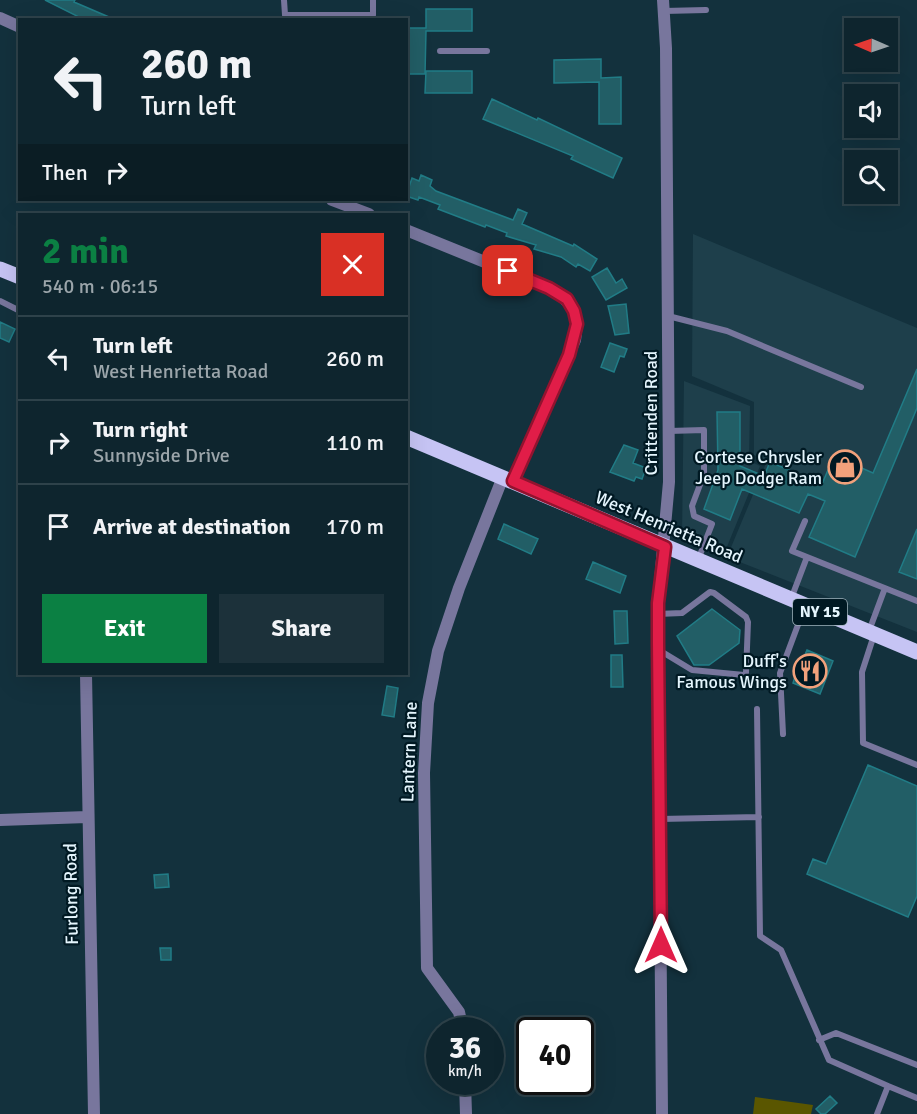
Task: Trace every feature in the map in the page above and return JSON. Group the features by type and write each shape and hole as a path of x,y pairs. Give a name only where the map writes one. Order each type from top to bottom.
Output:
{"main road":[{"path":"0,269 18,276"},
{"name":"West Henrietta Road","path":"408,438 917,652"}],"street":[{"name":"Crittenden Road","path":"662,1114 658,614 665,547 669,431 663,5"},
{"path":"0,18 18,26"},
{"path":"335,201 366,213"},
{"name":"Lantern Lane","path":"408,231 549,288 567,299 574,311 577,324 575,340 508,479 445,630 428,703 424,773 428,968 459,1012 460,1017"},
{"name":"Furlong Road","path":"86,675 94,1114"},
{"path":"0,820 87,818"},
{"path":"465,1095 466,1114"}],"lane":[{"path":"284,0 285,15 373,15 373,0"},
{"path":"663,5 706,10"},
{"path":"440,51 487,51"},
{"path":"0,301 18,310"},
{"path":"668,316 727,331 861,387"},
{"path":"669,431 704,430 704,474 692,506 694,516 712,524 698,561"},
{"path":"804,521 792,551 917,601"},
{"path":"783,734 780,673 807,557"},
{"path":"885,588 862,672 863,744 917,765"},
{"path":"658,614 682,613 710,592 714,593 746,617 748,622 746,673 744,675 692,670 658,649"},
{"path":"757,709 760,936 781,950 829,1060 917,1098"},
{"path":"660,819 759,817"},
{"path":"819,1040 836,1033 917,1065"},
{"path":"877,1114 888,1086"}],"shaded area":[{"path":"693,234 917,328 917,632 727,557 767,461 754,455 754,402 692,376"},
{"path":"684,381 750,406 749,461 760,466 724,554 682,537"},
{"path":"755,1097 813,1105 811,1114 753,1114"}],"building":[{"path":"45,0 75,0 74,2 111,18 76,18 77,16"},
{"path":"426,9 472,9 472,31 426,31 425,74 408,74 408,28 426,28"},
{"path":"601,59 601,78 621,77 621,124 599,124 599,82 554,83 554,60"},
{"path":"426,71 472,71 472,93 425,93"},
{"path":"492,99 622,158 613,178 571,159 573,156 483,119"},
{"path":"421,175 432,180 430,186 436,191 513,220 518,209 527,213 522,224 573,246 574,244 597,259 590,271 578,264 576,267 561,257 534,249 536,245 506,236 507,233 438,209 440,205 419,197 418,200 408,197 412,178 419,181"},
{"path":"607,268 616,283 622,279 627,288 606,300 592,277"},
{"path":"626,304 629,333 615,335 608,306"},
{"path":"0,322 15,329 9,342 0,338"},
{"path":"610,343 627,349 624,357 620,356 614,372 601,367"},
{"path":"917,369 917,408 855,557 809,537 825,501 808,494 799,513 742,489 730,520 704,509 718,470 717,412 740,412 740,466 764,476 770,462 822,484 834,456 873,473"},
{"path":"624,445 638,450 633,463 646,468 642,479 636,477 634,481 610,472"},
{"path":"504,524 538,539 531,554 498,539"},
{"path":"917,529 917,579 899,572"},
{"path":"593,562 626,576 620,593 586,579"},
{"path":"712,609 740,630 739,643 709,665 694,665 677,636"},
{"path":"614,611 627,611 628,643 615,644"},
{"path":"807,650 833,661 820,694 793,683 799,663 801,664"},
{"path":"611,655 622,655 623,687 611,687"},
{"path":"387,686 398,688 394,717 382,715"},
{"path":"868,765 917,786 917,896 908,917 807,874 813,859 826,864"},
{"path":"168,874 169,887 155,888 154,875"},
{"path":"160,948 171,948 171,960 161,960"},
{"path":"830,1096 837,1103 825,1114 821,1114 816,1109"}],"place":[{"name":"Cortese Chrysler Jeep Dodge Ram","path":"845,467"},
{"name":"Duff's Famous Wings","path":"810,671"}],"route":[{"path":"508,271 549,288 567,299 574,311 577,324 575,340 569,355 513,481 665,547 658,603 661,945"}]}
